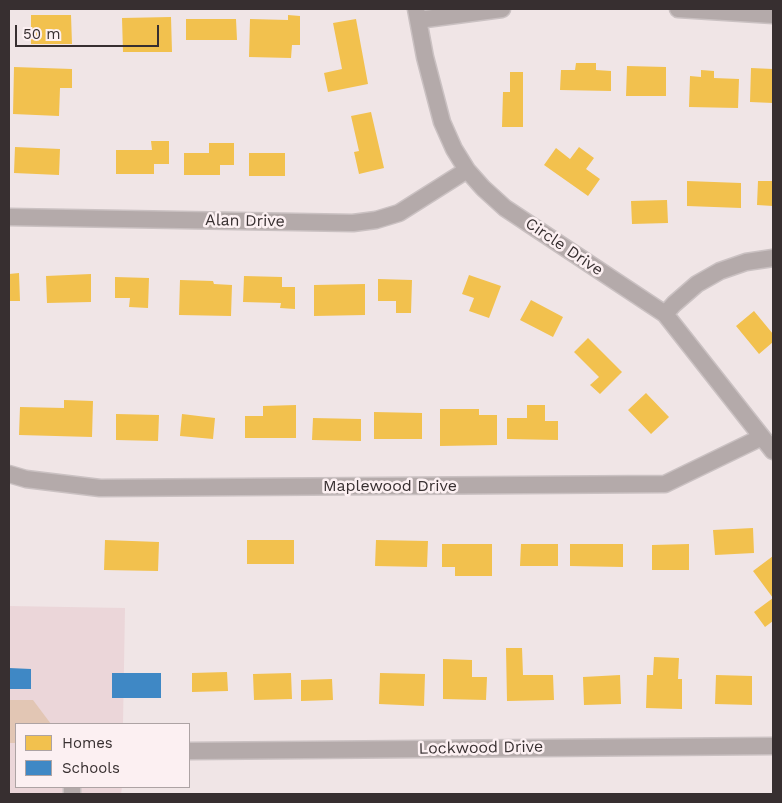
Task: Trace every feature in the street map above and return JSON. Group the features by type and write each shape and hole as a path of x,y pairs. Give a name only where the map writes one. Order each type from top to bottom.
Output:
{"street":[{"path":"417,14 502,9"},
{"path":"678,9 773,15"},
{"name":"Circle Drive","path":"417,14 425,57 442,122 454,149 467,170 505,208 665,314 773,451"},
{"name":"Alan Drive","path":"9,217 353,223 376,220 398,213 467,170"},
{"path":"665,314 697,284 720,271 746,262 773,258"},
{"name":"Maplewood Drive","path":"9,474 26,480 100,488 665,484 762,437"},
{"name":"Lockwood Drive","path":"190,751 773,746"}],"shaded area":[{"path":"9,606 125,608 123,723 15,723 15,788 122,788 121,794 9,794"},
{"path":"10,700 33,700 50,723 15,723 15,743 10,743"}],"building: Homes":[{"path":"31,15 71,15 72,44 31,44"},
{"path":"288,15 300,16 300,45 292,45 291,58 249,57 250,19 288,20"},
{"path":"171,17 172,52 123,52 122,18"},
{"path":"186,19 236,19 237,40 186,40"},
{"path":"356,19 368,84 328,92 324,73 342,69 333,23"},
{"path":"576,63 596,63 596,70 611,71 611,91 560,90 561,70 575,70"},
{"path":"627,66 666,67 666,96 626,96"},
{"path":"14,67 72,69 72,88 60,88 59,116 13,114"},
{"path":"751,68 773,69 773,103 750,102"},
{"path":"701,70 714,71 714,78 739,79 738,108 689,107 690,76 701,77"},
{"path":"510,72 523,72 523,127 502,127 503,92 510,92"},
{"path":"371,112 384,168 359,174 354,152 359,151 351,116"},
{"path":"151,141 169,141 169,164 154,164 154,174 116,174 116,150 152,150"},
{"path":"209,143 234,143 234,165 220,165 220,175 184,175 184,153 209,153"},
{"path":"15,147 60,149 59,175 14,173"},
{"path":"579,147 594,158 586,169 600,179 588,196 544,165 556,148 570,159"},
{"path":"249,153 285,153 285,176 249,176"},
{"path":"687,181 741,183 741,208 687,206"},
{"path":"758,181 773,181 773,206 757,205"},
{"path":"667,200 668,223 632,224 631,201"},
{"path":"19,273 20,301 9,301 9,274"},
{"path":"91,274 91,302 47,303 46,276"},
{"path":"469,275 501,286 489,318 469,311 474,298 462,294"},
{"path":"244,276 282,277 282,287 295,287 295,309 280,308 281,303 243,302"},
{"path":"115,277 149,278 148,308 129,307 130,298 115,298"},
{"path":"378,279 412,280 411,313 396,313 396,301 378,301"},
{"path":"180,280 213,281 214,284 232,285 231,316 179,315"},
{"path":"365,284 365,315 314,316 314,285"},
{"path":"531,300 563,317 553,337 520,320"},
{"path":"754,311 773,334 773,342 759,354 736,326"},
{"path":"588,338 622,372 600,394 590,385 599,377 574,352"},
{"path":"646,393 669,417 651,434 628,410"},
{"path":"64,400 93,401 92,437 19,435 20,407 64,408"},
{"path":"296,405 296,438 245,438 245,416 263,416 263,406"},
{"path":"527,405 545,405 545,421 558,421 558,440 507,439 507,418 527,418"},
{"path":"440,409 479,409 479,415 497,415 497,445 440,446"},
{"path":"374,412 422,413 422,439 374,439"},
{"path":"116,414 159,415 158,441 116,440"},
{"path":"182,414 215,418 213,439 180,436"},
{"path":"313,418 361,419 361,441 312,440"},
{"path":"753,528 754,553 715,555 713,530"},
{"path":"105,540 159,542 158,571 104,570"},
{"path":"247,540 294,540 294,564 247,564"},
{"path":"376,540 428,541 427,567 375,566"},
{"path":"442,544 492,544 492,576 455,576 455,567 442,567"},
{"path":"521,544 558,544 558,566 520,566"},
{"path":"570,544 623,544 623,567 570,566"},
{"path":"689,544 689,570 652,570 652,545"},
{"path":"773,556 773,598 753,571"},
{"path":"773,598 773,621 765,627 754,612"},
{"path":"506,648 522,648 523,675 553,675 554,700 507,701"},
{"path":"654,657 679,658 678,679 682,679 682,709 646,708 647,675 653,675"},
{"path":"443,659 472,660 472,677 487,677 486,700 443,699"},
{"path":"227,672 228,691 192,692 192,673"},
{"path":"291,673 292,699 254,700 253,674"},
{"path":"380,673 425,674 424,706 379,704"},
{"path":"620,675 621,704 584,705 583,677"},
{"path":"716,675 752,676 752,705 715,704"},
{"path":"332,679 333,700 301,701 301,680"}],"building: Schools":[{"path":"9,668 31,669 31,689 9,689"},
{"path":"112,673 161,673 161,698 112,698"}]}
